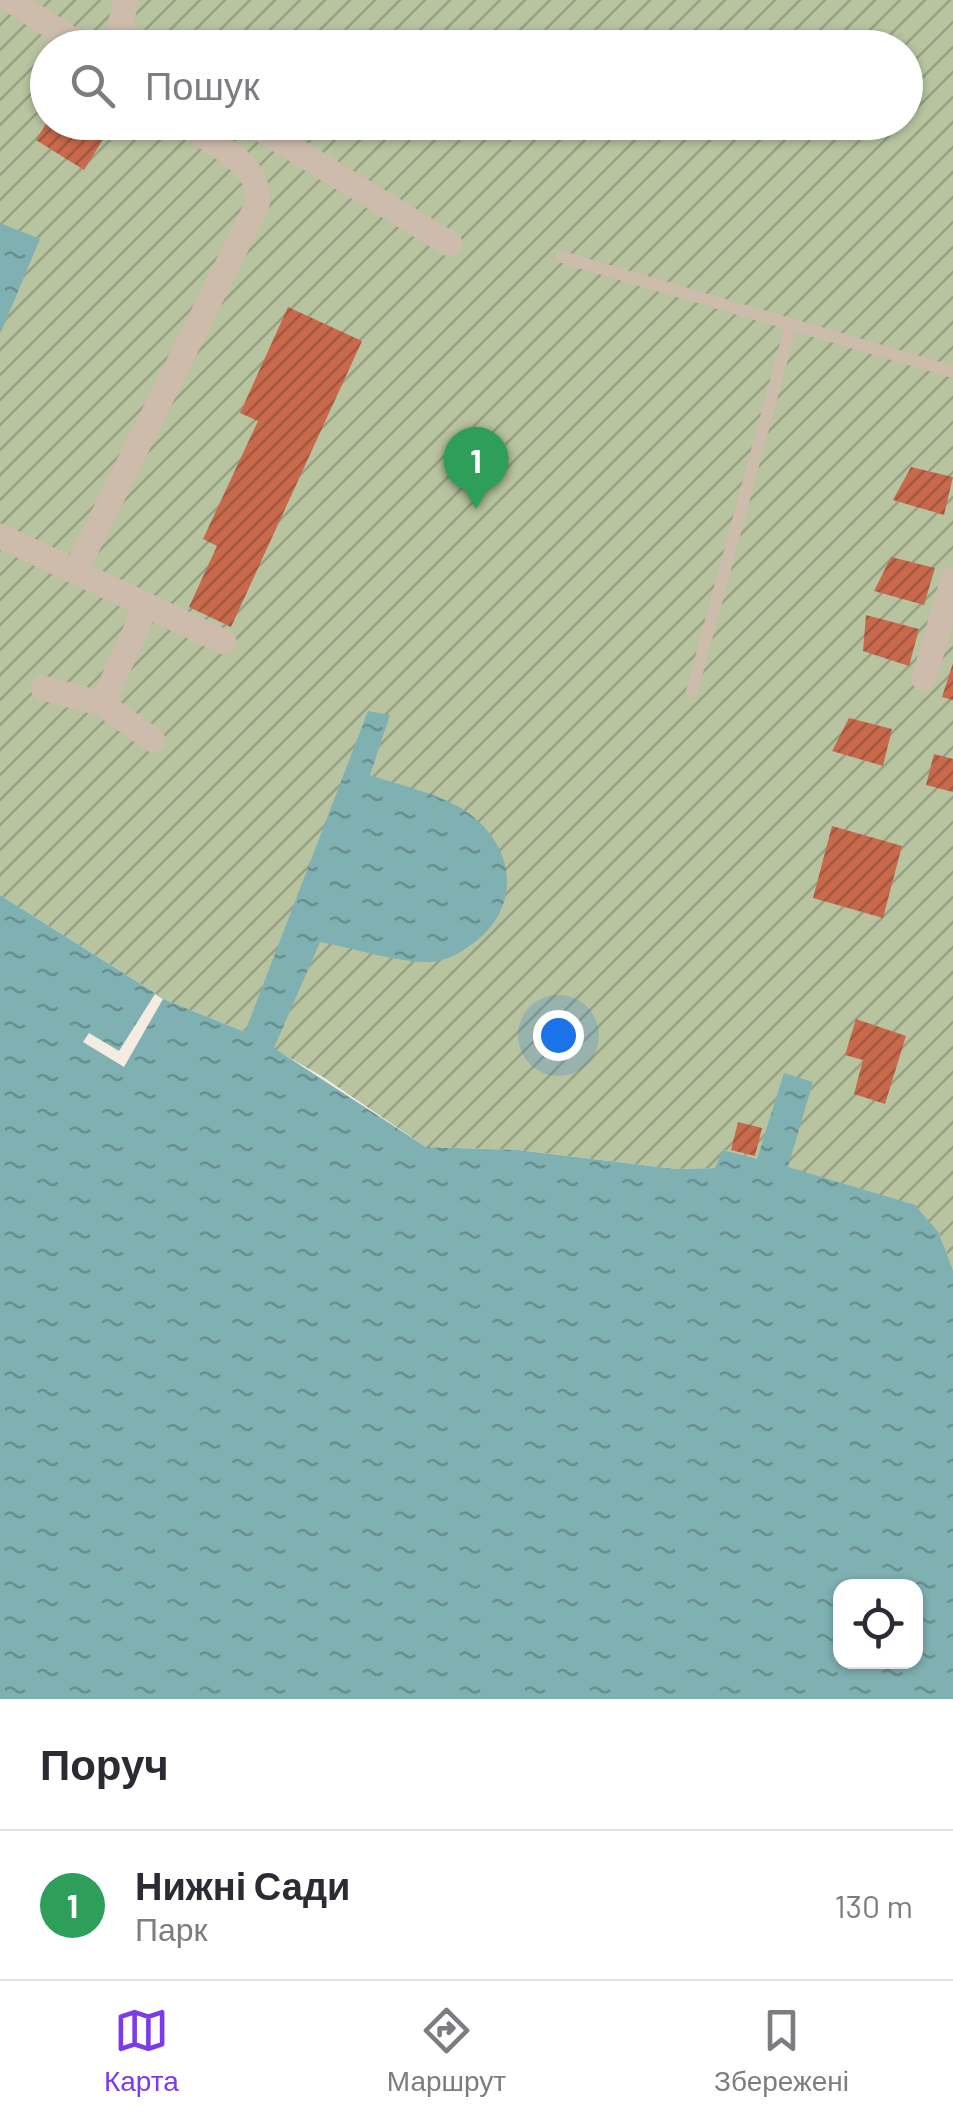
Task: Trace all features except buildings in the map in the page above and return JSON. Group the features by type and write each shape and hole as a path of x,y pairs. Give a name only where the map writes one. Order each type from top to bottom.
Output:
{"street":[{"path":"10,0 58,30"},
{"path":"116,30 127,0"},
{"path":"76,570 256,205 260,186 252,170 208,140"},
{"path":"278,140 450,244"},
{"path":"0,536 224,642"},
{"path":"924,678 953,579"},
{"path":"102,704 148,605"},
{"path":"43,688 102,704 153,740"}],"lane":[{"path":"562,257 953,372"},
{"path":"692,691 792,326"}],"green space":[{"path":"0,0 953,0 953,1270 939,1233 724,1150 716,1168 676,1169 518,1150 426,1147 323,1077 245,1032 166,1000 0,895"}],"water":[{"path":"0,223 40,239 1,332 0,332"},
{"path":"368,711 390,715 370,775 440,798 476,819 491,835 506,869 503,903 484,934 458,953 437,961 399,959 320,942 274,1048 426,1147 518,1150 676,1169 715,1168 723,1150 757,1159 784,1073 813,1082 788,1167 915,1205 939,1233 953,1270 953,1699 0,1699 0,895 166,1000 245,1032"}],"pier":[{"path":"155,994 163,999 124,1067 83,1042 89,1033 119,1051"}],"place":[{"name":"Нижні Сади","path":"476,509"}]}
